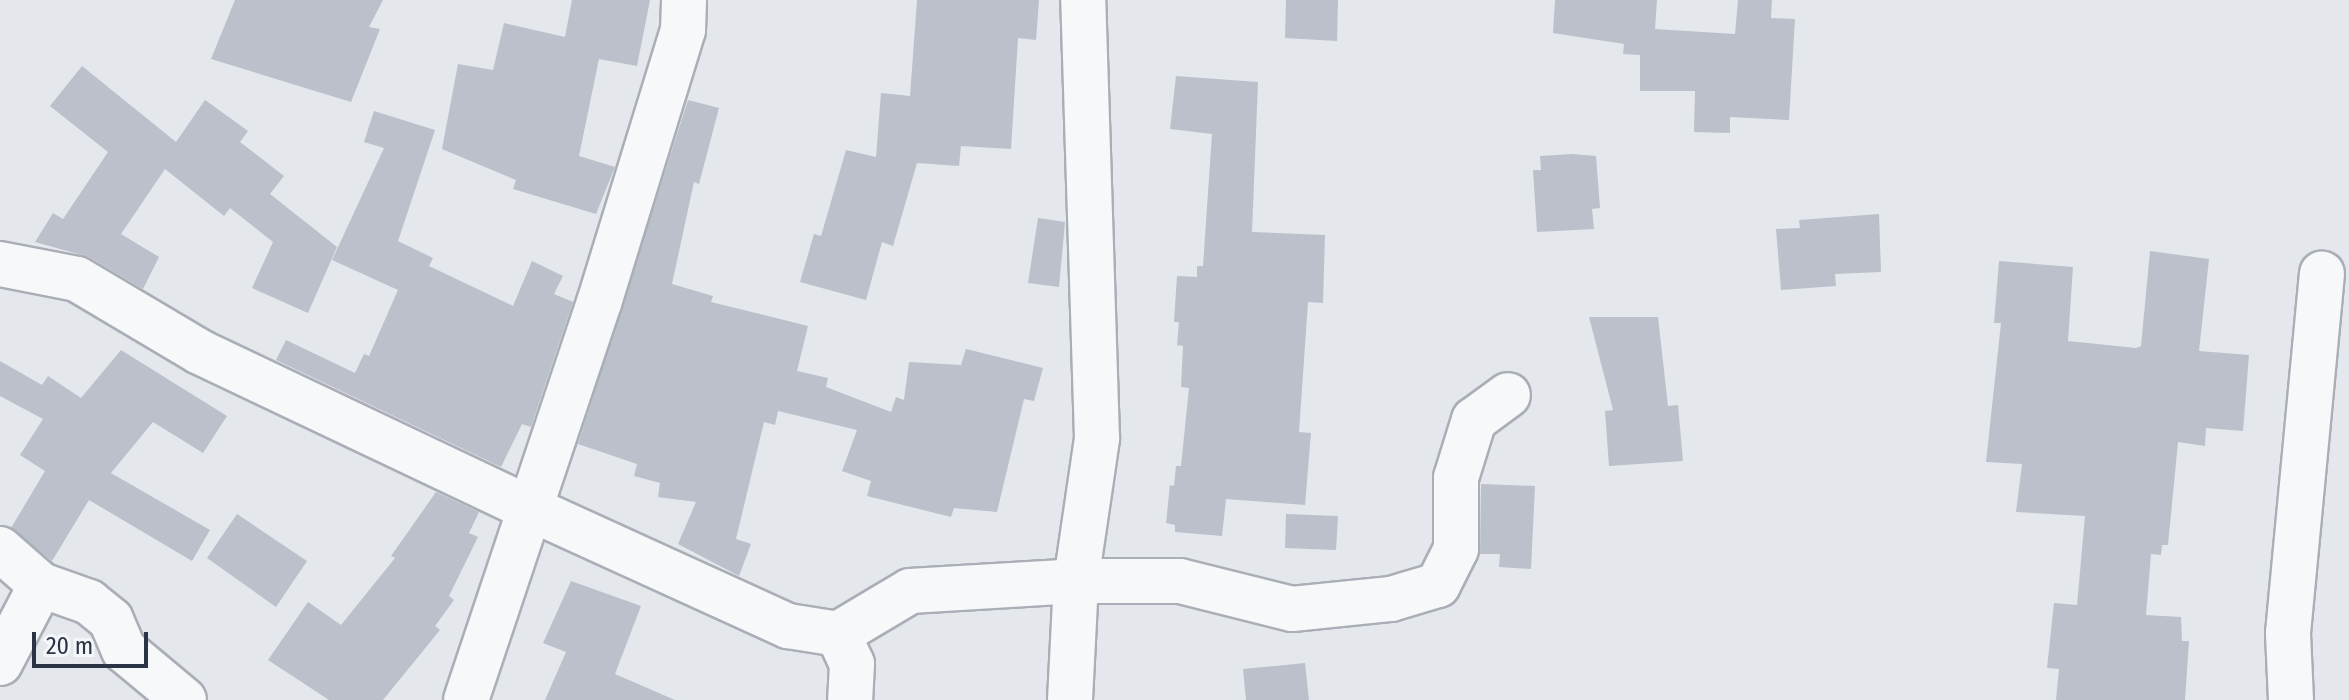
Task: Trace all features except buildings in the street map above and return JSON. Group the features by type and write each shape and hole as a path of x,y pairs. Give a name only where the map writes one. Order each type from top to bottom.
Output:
{"street":[{"path":"466,700 683,30 684,0"},
{"path":"1070,700 1076,581 1097,438 1083,0"},
{"path":"0,264 77,279 200,352 529,508 788,626 838,634 910,591 1076,581 1180,581 1292,609 1391,599 1438,585 1456,549 1456,478 1474,420 1508,395"},
{"path":"2291,700 2288,633 2322,274"},
{"path":"0,549 41,585 89,602 111,620 124,650 184,700"},
{"path":"0,663 41,585"},
{"path":"838,634 852,664 850,700"}]}
